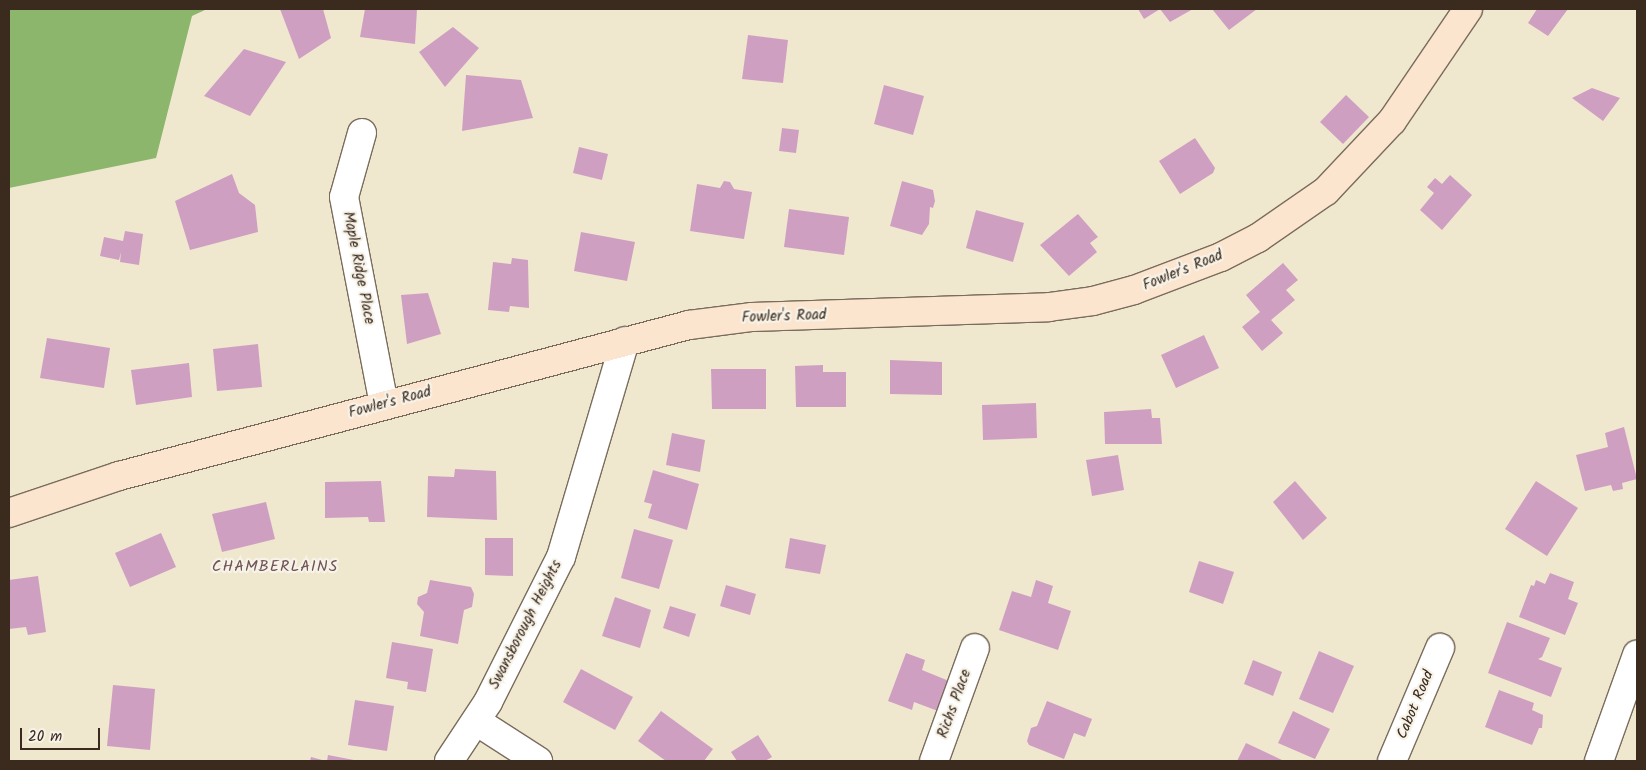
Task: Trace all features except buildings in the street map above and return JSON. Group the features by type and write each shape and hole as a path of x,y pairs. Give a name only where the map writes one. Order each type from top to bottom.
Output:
{"street":[{"name":"Fowler's Road","path":"9,513 120,476 689,325 752,317 1072,305 1114,297 1179,275 1258,238 1326,191 1392,121 1468,9"},
{"name":"Maple Ridge Place","path":"362,133 344,197 384,405"},
{"name":"Swansborough Heights","path":"448,761 476,721 561,557 625,341"},
{"name":"Richs Place","path":"934,761 975,648"},
{"name":"Cabot Road","path":"1392,761 1440,648"},
{"path":"1599,761 1637,656"},
{"path":"476,721 538,761"}],"green space":[{"path":"9,9 207,9 192,16 156,158 9,188"}],"district":[{"name":"CHAMBERLAINS","path":"275,567"}]}
